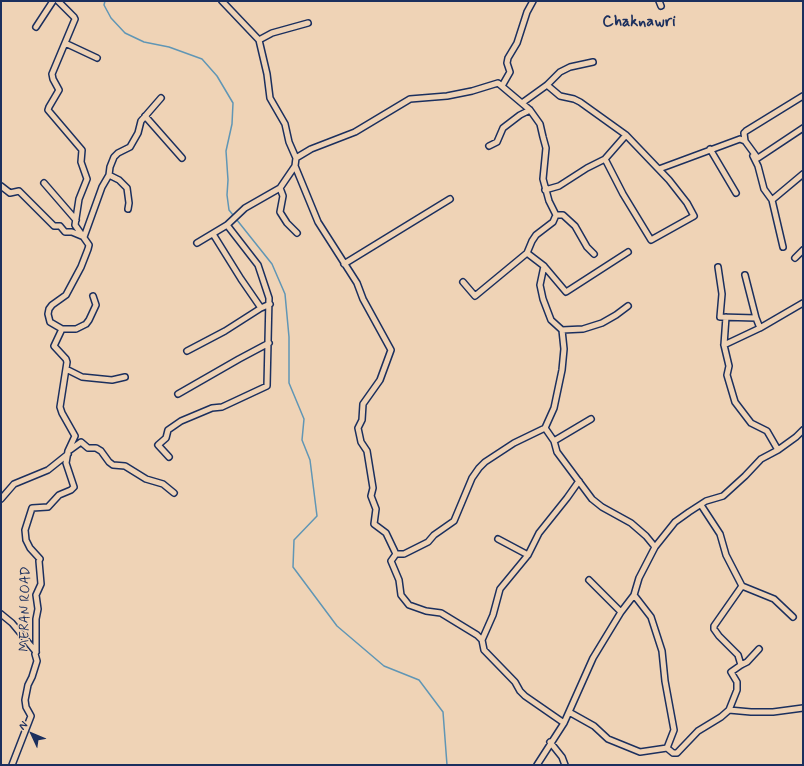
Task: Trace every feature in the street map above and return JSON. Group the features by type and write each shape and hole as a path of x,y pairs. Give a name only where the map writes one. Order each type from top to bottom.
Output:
{"street":[{"path":"36,27 53,1"},
{"path":"58,1 75,19 52,74 59,90 48,110 82,150 81,162 87,179 79,199 76,228 89,245 81,267 66,295 49,309 49,320 62,329 76,328 86,324 96,305 93,296"},
{"path":"197,242 227,225 244,208 280,188 295,166 296,158 289,142 284,124 270,98 267,74 259,40 222,1"},
{"path":"502,86 510,72 507,63 509,54 517,43 527,12 533,1"},
{"path":"259,40 272,33 308,23"},
{"path":"65,43 97,58"},
{"path":"522,103 547,85 560,72 570,67 593,62"},
{"path":"296,158 311,149 354,132 410,99 446,96 472,91 496,83 502,86 530,110 540,124 546,148 546,160 543,175 545,190 556,215 553,222 536,235 527,253 475,296 463,282"},
{"path":"547,85 560,96 580,102 626,135 659,169 687,203 694,216 651,240 622,194 605,159"},
{"path":"783,247 772,200 761,182 761,175 755,160 742,140 746,131 803,96"},
{"path":"84,237 102,187 109,175 114,157 118,153 130,147 138,133 141,121 161,98"},
{"path":"489,146 497,142 503,128 520,115 530,110"},
{"path":"145,116 182,158"},
{"path":"742,140 758,158 803,128"},
{"path":"545,190 559,186 587,168 605,159 626,135"},
{"path":"659,169 710,149 742,140"},
{"path":"710,149 736,193"},
{"path":"295,166 318,222 357,283 363,298 391,350 380,380 363,404 362,420 358,428 361,442 367,451 373,488 371,496 376,509 374,524 386,533 396,554"},
{"path":"772,200 803,174"},
{"path":"109,175 119,180 127,188 129,203 128,209"},
{"path":"44,183 76,220"},
{"path":"1,186 10,193 19,191 54,226 60,226 65,232 72,232 84,237"},
{"path":"280,188 283,196 280,212 297,234"},
{"path":"344,264 450,199"},
{"path":"556,215 563,215 575,226 594,254"},
{"path":"169,457 158,446 166,438 168,430 181,421 212,408 222,407 267,386 270,304 258,265 227,225"},
{"path":"213,234 261,308"},
{"path":"795,258 803,250"},
{"path":"527,253 544,266 566,292 628,252"},
{"path":"396,554 404,554 428,542 434,535 454,521 472,478 485,462 514,443 545,428 554,408 562,370 564,349 562,330 551,320 543,299 540,285 544,266"},
{"path":"718,267 722,294 719,315 721,318 756,318"},
{"path":"745,275 760,328"},
{"path":"724,345 760,328 803,303"},
{"path":"187,351 225,331 261,308 270,304"},
{"path":"562,330 582,328 602,323 628,306"},
{"path":"726,317 724,345 729,366 727,375 735,402 751,423 767,431 778,450"},
{"path":"62,329 54,346 66,359 66,369 82,377 112,380 125,377"},
{"path":"178,394 269,343"},
{"name":"MERAN ROAD","path":"12,765 31,716 25,700 28,685 37,661 35,654 36,620 38,609 36,595 41,584 40,559 30,548 26,540 25,530 32,508 48,507 60,494 73,489 74,487 66,463 68,452 75,436 60,407 66,369"},
{"path":"554,441 591,419"},
{"path":"545,428 554,441 557,452 596,503 631,523 646,536 655,547"},
{"path":"537,765 550,742 564,723 589,665 621,612 634,595 639,578 655,547 675,522 701,504 713,498 724,496 761,459 778,450 803,430"},
{"path":"2,495 14,484 48,470 79,443 82,443 88,448 96,448 101,451 113,465 125,466 146,479 163,484 174,493"},
{"path":"482,640 493,615 500,589 528,555 540,533 578,481"},
{"path":"701,504 720,534 726,555 742,586 774,599 793,617"},
{"path":"498,539 528,555"},
{"path":"396,554 392,560 392,564 399,580 401,595 409,605 441,613 477,635 482,640 484,650 515,682 520,691 564,723"},
{"path":"589,580 621,612"},
{"path":"741,664 738,655 719,636 714,629 714,626 742,586"},
{"path":"634,595 651,617 662,651 665,681 674,730 667,748"},
{"path":"1,614 12,623 36,652"},
{"path":"569,712 594,726 608,739 640,752 667,748 673,753 677,753 698,731 721,717 729,710 737,690 737,682 731,672 741,664 747,662 759,649"},
{"path":"729,710 773,712 803,708"},
{"path":"550,742 562,757 565,765"}],"waterway":[{"path":"105,1 104,5 111,18 125,33 144,42 169,47 202,59 217,76 233,103 232,124 226,151 228,180 227,195 229,210 272,264 285,294 289,337 289,383 304,419 302,440 310,460 317,516 294,540 293,567 337,626 384,666 419,680 443,712 447,765"}],"district":[{"name":"Chaknawri","path":"639,23"}]}
